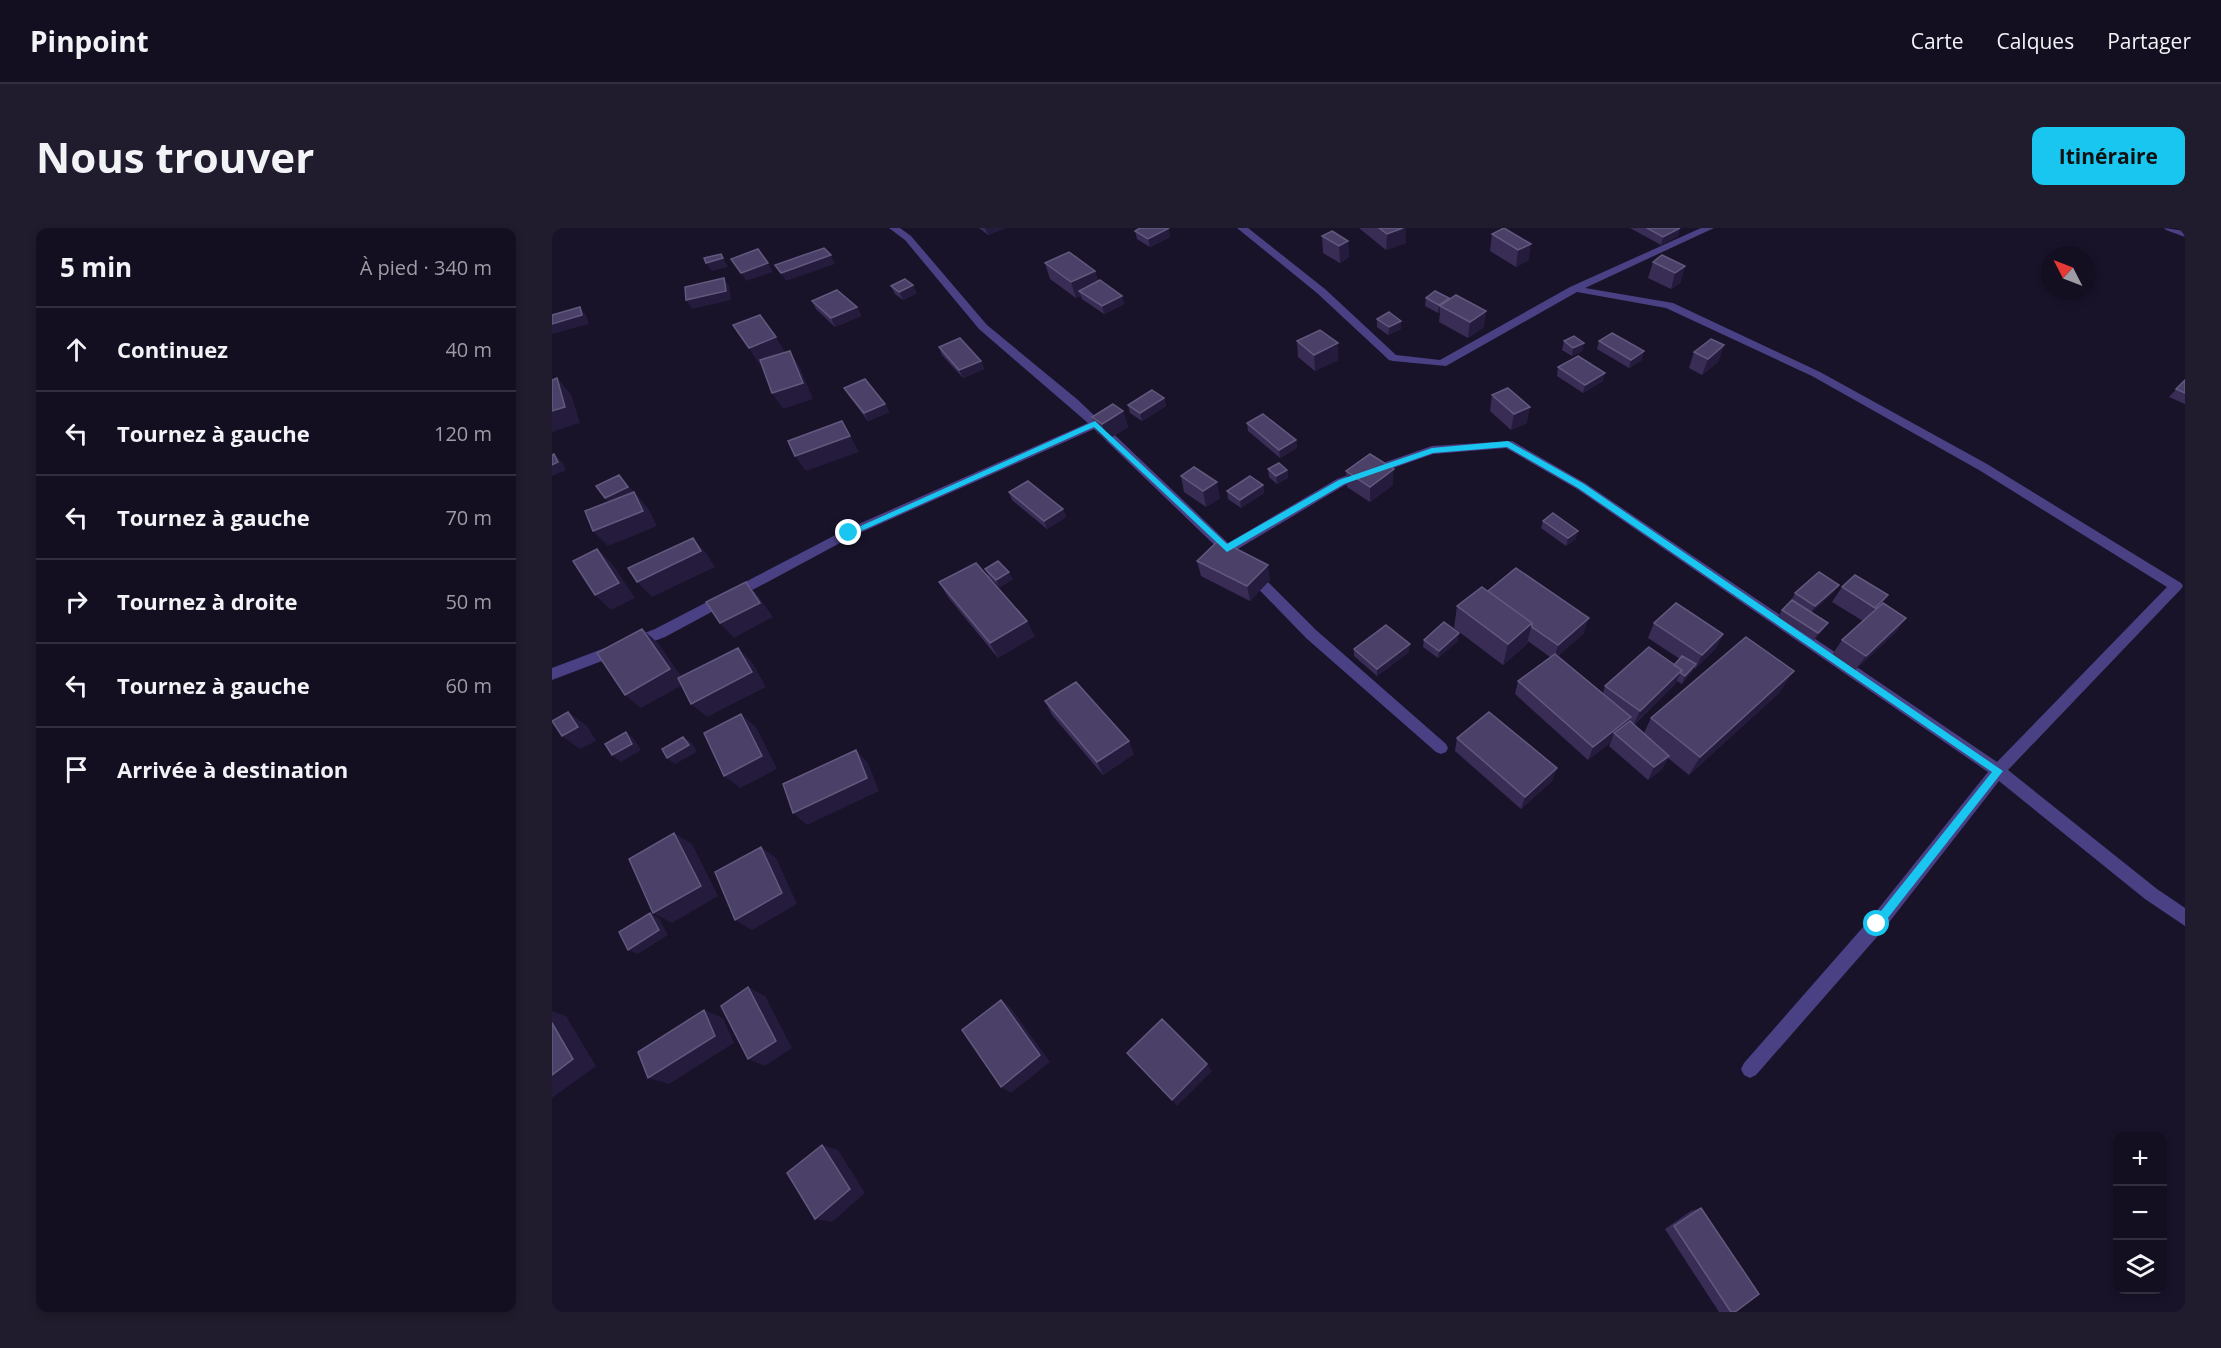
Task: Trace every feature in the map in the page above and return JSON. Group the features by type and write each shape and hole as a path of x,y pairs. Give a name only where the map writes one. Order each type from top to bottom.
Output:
{"street":[{"path":"894,228 908,238 983,327 1095,424 1227,549 1311,634 1441,748"},
{"path":"1242,228 1322,291 1392,358 1442,364 1574,289 1709,228"},
{"path":"2169,228 2185,234"},
{"path":"1574,289 1669,305 1816,374 1983,467 2182,585 1998,771 1877,924 1750,1069"},
{"path":"552,674 660,633 849,533 1095,424"},
{"path":"1227,549 1341,482 1432,450 1508,444 1581,486 1998,771 2151,894 2185,918"}],"building":[{"path":"1140,228 1169,228 1148,239 1135,231"},
{"path":"1379,228 1403,228 1387,234"},
{"path":"1504,228 1531,244 1518,250 1492,234"},
{"path":"1647,228 1680,228 1663,237"},
{"path":"1332,231 1348,241 1339,246 1322,236"},
{"path":"824,248 831,255 781,273 775,265"},
{"path":"758,249 768,263 741,273 731,259"},
{"path":"1069,252 1095,271 1071,282 1045,263"},
{"path":"721,254 723,258 706,263 704,258"},
{"path":"1662,255 1685,266 1675,273 1653,262"},
{"path":"724,278 726,291 686,300 685,287"},
{"path":"905,279 913,285 899,292 891,286"},
{"path":"1100,280 1122,296 1102,306 1079,291"},
{"path":"837,290 857,307 831,318 812,301"},
{"path":"1435,291 1449,298 1439,305 1426,298"},
{"path":"1456,295 1486,311 1470,322 1440,306"},
{"path":"580,307 582,315 552,324 552,315"},
{"path":"1389,312 1401,321 1389,327 1377,319"},
{"path":"760,315 776,337 749,348 733,325"},
{"path":"1320,330 1338,343 1314,355 1297,341"},
{"path":"1612,333 1644,351 1631,360 1599,341"},
{"path":"1574,336 1584,343 1573,348 1564,341"},
{"path":"960,338 981,361 959,370 939,347"},
{"path":"1711,339 1724,345 1708,359 1694,352"},
{"path":"790,351 803,383 772,393 760,360"},
{"path":"1578,356 1605,373 1585,385 1558,367"},
{"path":"557,378 565,407 552,411 552,380"},
{"path":"865,379 885,404 864,413 844,388"},
{"path":"2185,380 2185,393 2176,389"},
{"path":"1508,388 1530,407 1514,414 1492,395"},
{"path":"1152,390 1164,398 1140,413 1128,405"},
{"path":"1113,404 1123,411 1102,424 1092,417"},
{"path":"1263,414 1296,440 1279,450 1247,423"},
{"path":"842,421 850,436 795,456 788,441"},
{"path":"554,454 558,462 552,465 552,455"},
{"path":"1370,454 1394,469 1370,487 1346,471"},
{"path":"1279,463 1287,470 1276,476 1268,469"},
{"path":"1194,467 1217,482 1203,491 1181,476"},
{"path":"619,475 628,487 605,498 596,486"},
{"path":"1250,476 1263,485 1240,500 1227,491"},
{"path":"1028,481 1063,509 1044,521 1009,492"},
{"path":"634,492 643,511 593,531 585,511"},
{"path":"1553,513 1578,531 1568,538 1543,521"},
{"path":"693,538 701,551 637,582 628,568"},
{"path":"1219,540 1268,565 1247,586 1197,561"},
{"path":"597,549 619,583 595,595 573,561"},
{"path":"998,561 1009,572 996,580 985,569"},
{"path":"976,563 1027,621 990,643 939,582"},
{"path":"1516,568 1589,618 1558,645 1488,591"},
{"path":"1819,572 1839,585 1815,606 1795,593"},
{"path":"1855,575 1888,595 1875,608 1842,587"},
{"path":"746,582 760,603 720,623 706,602"},
{"path":"1482,587 1532,623 1508,644 1457,606"},
{"path":"1792,600 1828,623 1818,633 1782,610"},
{"path":"1676,603 1723,634 1702,655 1654,623"},
{"path":"1883,603 1906,618 1866,656 1842,640"},
{"path":"1444,622 1459,633 1439,651 1424,640"},
{"path":"1386,625 1410,644 1377,669 1354,649"},
{"path":"642,629 670,669 625,695 597,653"},
{"path":"1746,637 1794,671 1700,757 1651,718"},
{"path":"1649,647 1682,670 1640,711 1605,686"},
{"path":"738,648 752,672 691,704 678,678"},
{"path":"1555,654 1631,717 1593,747 1518,681"},
{"path":"1682,656 1696,664 1685,676 1681,673 1682,670 1674,665"},
{"path":"1076,682 1129,741 1097,762 1045,701"},
{"path":"568,712 578,727 562,736 552,721"},
{"path":"1489,712 1557,768 1525,797 1457,738"},
{"path":"741,714 762,756 724,776 704,733"},
{"path":"1630,721 1669,756 1654,767 1614,733"},
{"path":"626,732 632,744 612,755 605,744"},
{"path":"683,737 689,745 667,758 662,749"},
{"path":"856,750 867,778 793,813 783,784"},
{"path":"674,833 701,886 653,913 629,859"},
{"path":"761,847 782,893 735,920 715,872"},
{"path":"650,913 659,930 628,950 619,932"},
{"path":"748,987 776,1041 748,1059 721,1006"},
{"path":"1001,1000 1040,1055 1001,1087 962,1030"},
{"path":"704,1010 715,1036 648,1078 638,1052"},
{"path":"1162,1019 1207,1064 1172,1100 1127,1053"},
{"path":"552,1023 573,1059 552,1075"},
{"path":"822,1145 850,1189 815,1219 787,1173"},
{"path":"1701,1208 1759,1294 1735,1312 1731,1312 1674,1226"}],"route":[{"path":"849,533 1095,424 1227,549 1341,482 1432,450 1508,444 1581,486 1998,771 1877,924"}]}
